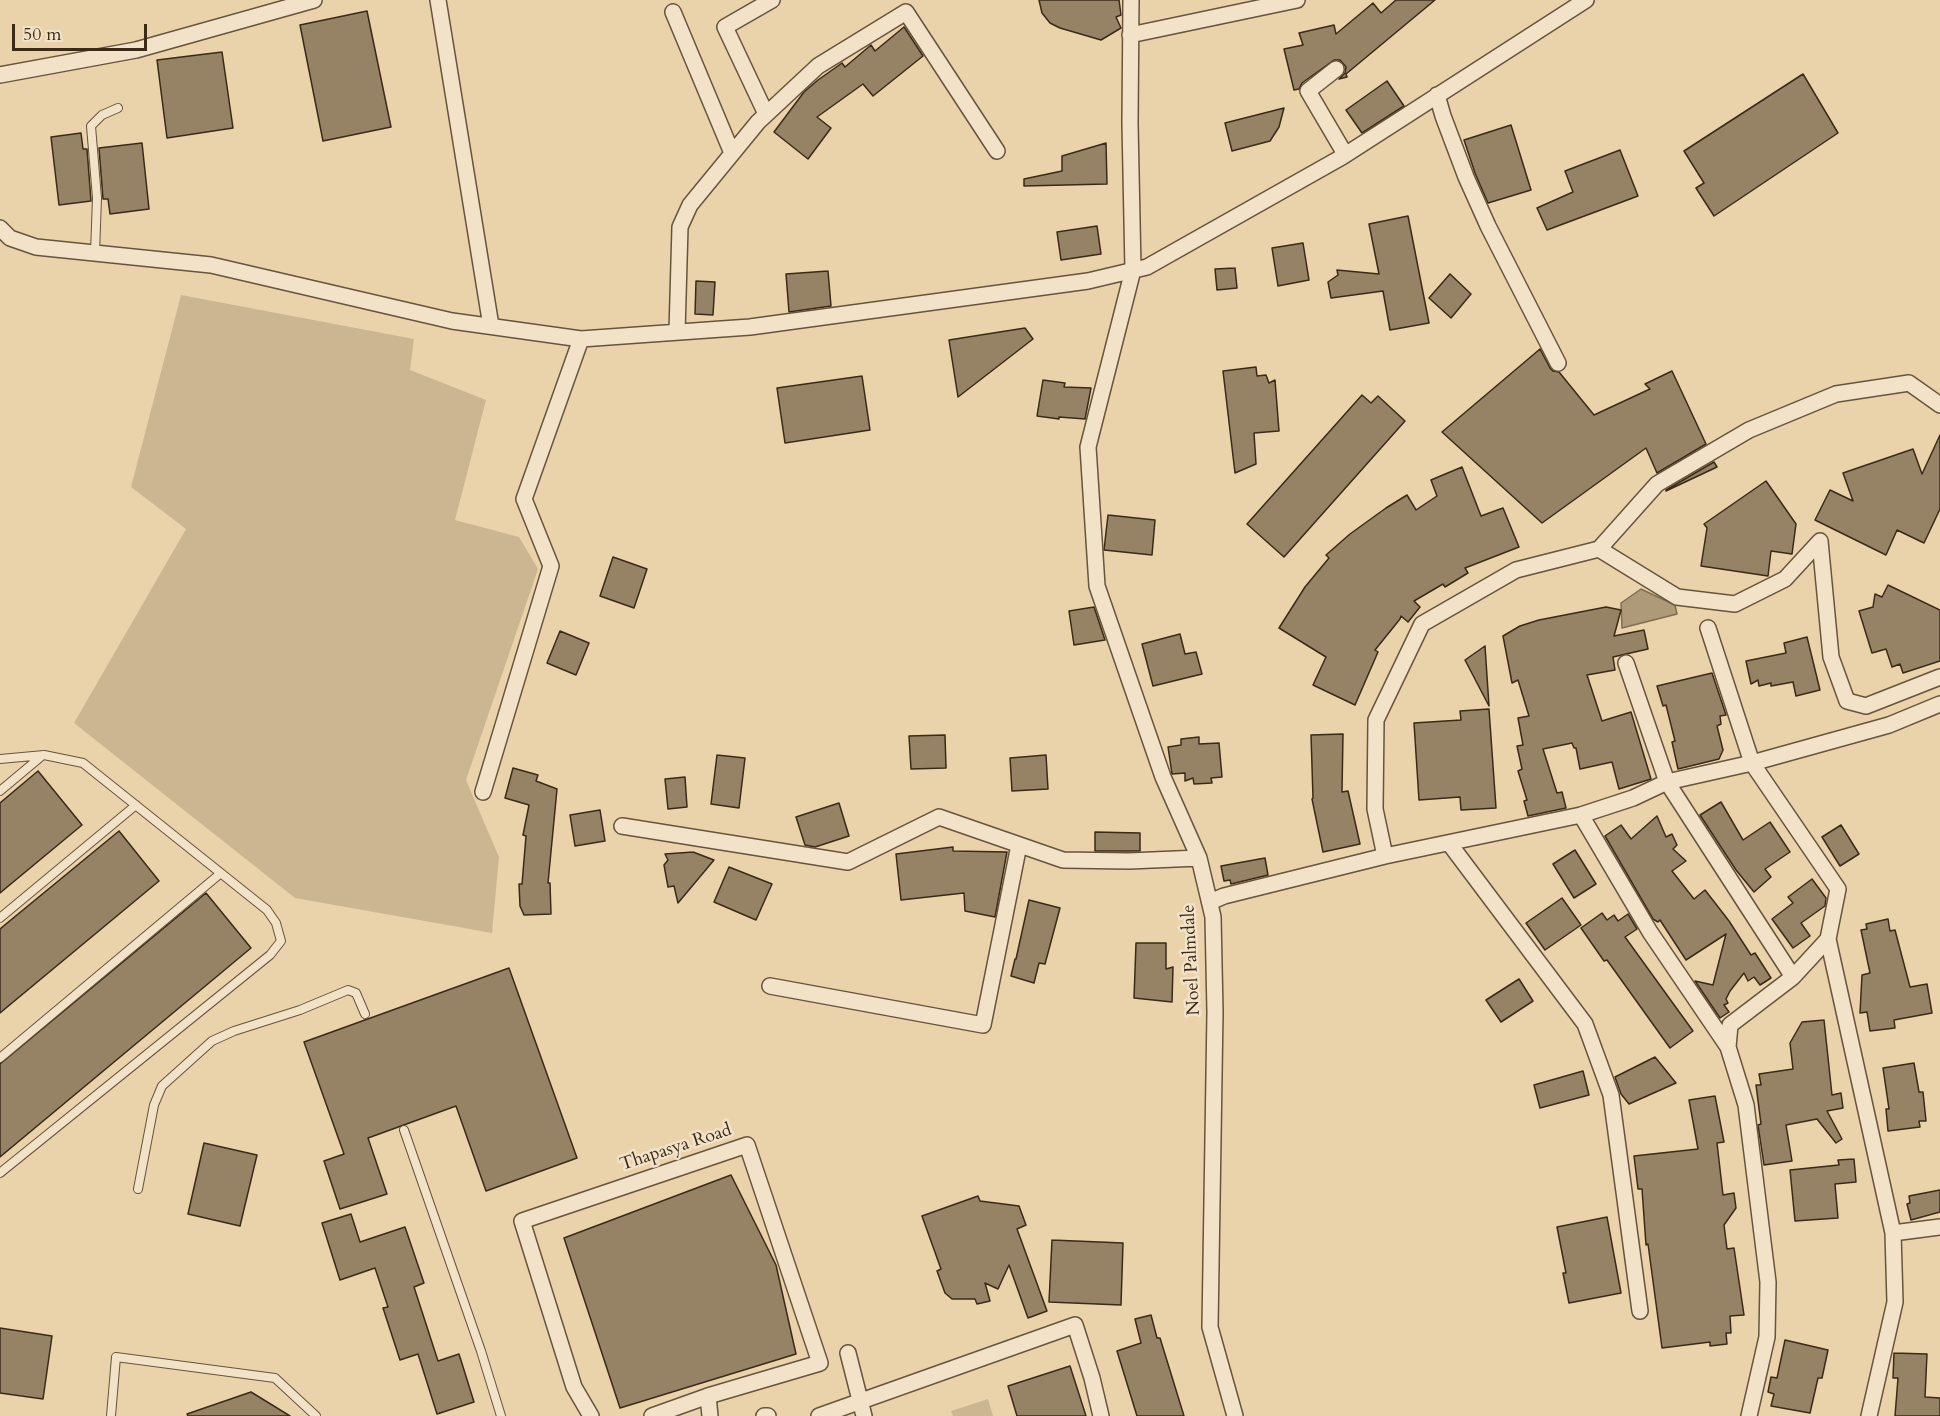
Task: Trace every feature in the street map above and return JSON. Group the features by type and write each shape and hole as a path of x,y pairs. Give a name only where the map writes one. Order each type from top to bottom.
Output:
{"street":[{"path":"0,75 136,50 314,0"},
{"path":"438,0 491,326"},
{"path":"766,114 725,27 772,0"},
{"name":"Noel Palmdale","path":"1131,0 1130,123 1133,270 1088,447 1097,586 1164,777 1199,858 1213,917 1215,1012 1210,1327 1235,1416"},
{"path":"1130,35 1298,0"},
{"path":"3,237 36,247 211,265 452,321 581,339 750,327 1076,283 1147,267 1345,154 1582,1"},
{"path":"674,12 732,153"},
{"path":"677,332 680,227 690,204 766,114 818,66 906,12 997,151"},
{"path":"1336,69 1308,91 1345,154"},
{"path":"1437,95 1466,177 1488,226 1558,363"},
{"path":"483,792 551,566 524,499 581,339"},
{"path":"1385,856 1375,809 1376,720 1422,624 1516,570 1599,549 1657,484 1749,430 1836,394 1909,383 1940,405"},
{"path":"1599,549 1677,597 1735,604 1785,579 1820,541 1831,657 1847,701 1866,706 1940,677"},
{"path":"1708,628 1752,763 1838,889 1828,939 1893,1233 1895,1302 1869,1416"},
{"path":"1626,663 1667,782 1793,977"},
{"path":"1210,902 1224,896 1385,856 1581,815 1633,798 1667,782 1752,763 1889,725 1940,704"},
{"path":"1581,815 1650,932 1728,1047 1746,1105 1768,1282 1767,1337 1749,1416"},
{"path":"622,826 848,862 939,818 1063,860 1129,861 1199,858"},
{"path":"1449,843 1585,1024 1611,1095 1640,1311"},
{"path":"770,986 984,1025 1019,845"},
{"path":"1728,1047 1730,1025 1793,977 1828,939"},
{"name":"Thapasya Road","path":"591,1416 574,1387 522,1221 747,1145 820,1363 708,1396 652,1416"},
{"path":"1893,1233 1940,1227"},
{"path":"819,1416 862,1409 1075,1325 1101,1416"},
{"path":"848,1353 862,1409"},
{"path":"708,1396 710,1416"}],"lane":[{"path":"95,253 97,198 91,126 102,115 118,108"},
{"path":"0,759 44,754 83,762 267,910 276,923 281,941 270,955 0,1173"},
{"path":"0,791 44,754"},
{"path":"0,918 136,805"},
{"path":"0,1058 221,873"},
{"path":"138,1189 154,1105 162,1086 212,1041 234,1031 300,1010 348,990 356,993 365,1014"},
{"path":"404,1130 481,1351 501,1416"},
{"path":"111,1416 116,1357 275,1378 316,1416"}],"shaded area":[{"path":"181,295 414,339 410,370 486,400 455,520 519,537 538,569 466,780 499,857 492,933 295,898 74,723 186,529 131,487"},
{"path":"1641,589 1675,605 1677,614 1622,628 1621,603"},
{"path":"988,1399 993,1416 953,1416 951,1411"}],"building":[{"path":"1039,0 1119,0 1121,15 1116,17 1121,28 1101,40 1060,28 1050,23 1042,13"},
{"path":"1396,0 1435,0 1346,74 1347,77 1339,79 1345,73 1346,67 1340,60 1334,60 1302,83 1299,89 1294,90 1284,49 1303,45 1299,33 1334,25 1336,34 1373,3 1381,13"},
{"path":"367,11 391,127 323,141 300,25"},
{"path":"904,27 923,56 873,96 863,84 817,117 831,128 808,159 774,132 804,92 818,80 842,63 845,67 871,45 875,51"},
{"path":"222,52 233,128 167,138 157,60"},
{"path":"1803,74 1838,133 1714,216 1696,188 1704,183 1684,151"},
{"path":"1387,81 1404,106 1362,133 1346,110"},
{"path":"1284,108 1279,127 1270,141 1232,151 1225,123"},
{"path":"1511,125 1531,190 1488,203 1464,140"},
{"path":"81,133 83,149 87,149 91,201 59,205 51,137"},
{"path":"142,143 149,209 110,214 108,199 103,199 99,148"},
{"path":"1106,143 1107,184 1024,186 1024,179 1062,171 1062,156"},
{"path":"1620,150 1638,196 1547,230 1537,208 1573,192 1565,171"},
{"path":"1408,216 1429,323 1390,330 1383,291 1331,298 1328,282 1338,275 1337,270 1379,274 1369,224"},
{"path":"1097,226 1101,254 1061,260 1057,232"},
{"path":"1303,243 1309,280 1278,286 1272,248"},
{"path":"1235,268 1237,288 1217,290 1215,269"},
{"path":"828,271 831,306 789,312 786,274"},
{"path":"1450,274 1471,294 1451,318 1429,298"},
{"path":"696,281 715,282 713,315 695,314"},
{"path":"1025,328 1033,339 958,397 949,340"},
{"path":"1540,349 1550,368 1559,372 1594,415 1650,389 1645,384 1672,371 1706,444 1657,473 1646,448 1542,523 1442,432"},
{"path":"1256,367 1257,376 1266,375 1269,383 1275,380 1279,431 1254,433 1256,464 1235,473 1223,371"},
{"path":"862,376 870,430 785,443 777,388"},
{"path":"1043,380 1065,383 1064,387 1091,388 1085,419 1037,416"},
{"path":"1362,395 1371,403 1378,396 1405,421 1284,557 1247,524"},
{"path":"1940,435 1940,509 1924,543 1897,530 1886,555 1815,520 1830,490 1853,501 1843,473 1913,449 1922,474"},
{"path":"1714,462 1717,467 1666,491 1666,490"},
{"path":"1462,467 1481,516 1503,508 1519,547 1465,568 1468,573 1445,587 1443,584 1414,601 1420,607 1408,622 1401,616 1375,650 1378,652 1355,705 1313,685 1326,657 1279,628 1305,587 1329,558 1326,555 1350,534 1407,495 1416,510 1437,496 1431,480"},
{"path":"1766,481 1796,524 1792,554 1771,551 1768,576 1701,566 1707,528 1704,524"},
{"path":"1108,515 1155,520 1152,555 1104,550"},
{"path":"613,557 647,569 634,608 600,596"},
{"path":"1888,585 1940,610 1940,661 1903,673 1900,664 1892,667 1886,649 1872,653 1859,611 1873,607 1875,594 1882,597"},
{"path":"1094,607 1105,640 1074,645 1069,611"},
{"path":"1606,607 1621,610 1614,636 1644,630 1648,649 1613,657 1615,670 1587,675 1602,721 1631,712 1651,779 1619,789 1612,762 1580,769 1576,748 1572,743 1543,749 1557,793 1562,792 1566,808 1528,816 1524,801 1527,800 1518,771 1522,769 1517,746 1523,745 1518,718 1529,716 1518,680 1512,683 1503,636 1520,626 1539,620"},
{"path":"560,631 589,643 576,675 547,663"},
{"path":"1180,634 1185,654 1196,652 1202,674 1153,686 1142,644"},
{"path":"1807,637 1820,690 1796,696 1793,682 1759,686 1758,680 1751,684 1746,661 1786,653 1784,643"},
{"path":"1485,646 1489,706 1465,660"},
{"path":"1712,673 1726,715 1720,716 1721,724 1717,726 1723,750 1719,759 1678,769 1672,742 1675,741 1666,705 1663,706 1657,686"},
{"path":"1489,709 1496,808 1461,810 1460,797 1419,800 1414,723 1461,720 1460,711"},
{"path":"1343,734 1342,792 1348,791 1360,844 1323,852 1312,799 1311,735"},
{"path":"945,735 946,768 911,769 909,736"},
{"path":"1199,737 1199,744 1219,743 1222,777 1211,778 1212,783 1194,784 1193,778 1185,781 1185,773 1172,774 1168,747 1181,745 1181,739"},
{"path":"717,755 745,758 739,808 711,804"},
{"path":"1046,755 1048,789 1012,791 1010,758"},
{"path":"513,768 538,775 536,781 557,789 548,883 550,883 551,914 524,915 520,906 519,884 522,884 526,836 523,835 529,805 505,798"},
{"path":"38,771 82,825 0,893 0,803"},
{"path":"685,777 687,807 668,809 665,779"},
{"path":"1721,802 1743,840 1770,822 1790,852 1765,869 1771,877 1754,892 1736,870 1700,815"},
{"path":"839,803 849,836 815,847 805,845 796,817"},
{"path":"600,810 605,841 575,846 570,815"},
{"path":"1657,816 1666,837 1672,834 1677,845 1673,849 1686,861 1672,871 1694,899 1705,890 1751,955 1755,953 1771,978 1760,985 1754,977 1748,981 1744,973 1726,999 1728,1003 1724,1005 1729,1012 1720,1018 1695,981 1713,985 1726,934 1686,960 1660,920 1658,922 1653,919 1605,836 1621,825 1631,839"},
{"path":"1841,825 1859,854 1840,866 1822,837"},
{"path":"119,831 159,881 0,1013 0,929"},
{"path":"1095,832 1140,833 1140,851 1095,851"},
{"path":"953,847 953,851 1007,852 995,917 965,911 964,893 901,900 896,854"},
{"path":"1575,850 1596,884 1574,898 1553,864"},
{"path":"693,852 714,860 678,903 674,886 668,887 664,865 668,860 665,854"},
{"path":"1265,858 1268,875 1231,884 1230,880 1224,881 1221,866"},
{"path":"729,867 772,884 756,920 714,902"},
{"path":"1812,879 1826,898 1825,906 1801,923 1810,936 1793,948 1772,919 1793,903 1788,897"},
{"path":"206,893 251,948 0,1157 0,1064"},
{"path":"1562,898 1581,925 1545,950 1526,923"},
{"path":"1029,900 1060,908 1045,964 1039,963 1034,983 1011,976"},
{"path":"1602,913 1607,920 1614,915 1618,921 1628,914 1637,929 1625,937 1693,1031 1670,1048 1607,960 1604,961 1581,928"},
{"path":"1888,919 1890,931 1895,930 1910,987 1927,984 1932,1013 1894,1020 1895,1028 1870,1031 1867,1012 1860,1013 1862,975 1870,973 1861,930 1867,929 1866,924"},
{"path":"1136,943 1166,943 1166,969 1173,967 1172,1002 1134,998"},
{"path":"509,968 577,1158 486,1191 456,1106 368,1138 387,1194 340,1209 324,1161 344,1154 304,1042"},
{"path":"1519,979 1533,1001 1501,1022 1486,1000"},
{"path":"1824,1020 1832,1095 1841,1093 1843,1108 1827,1111 1842,1139 1836,1143 1817,1119 1786,1125 1792,1161 1764,1165 1758,1125 1761,1124 1756,1085 1761,1085 1759,1074 1793,1069 1790,1043 1802,1022"},
{"path":"1655,1057 1676,1083 1629,1104 1621,1094 1615,1077"},
{"path":"1914,1063 1919,1092 1923,1092 1926,1121 1919,1121 1920,1127 1888,1131 1886,1109 1889,1109 1883,1068"},
{"path":"1583,1071 1589,1095 1540,1108 1534,1085"},
{"path":"1715,1096 1724,1142 1717,1143 1723,1195 1734,1193 1736,1208 1724,1225 1727,1249 1734,1248 1744,1315 1730,1316 1731,1333 1726,1333 1727,1344 1710,1346 1710,1342 1662,1348 1648,1244 1646,1245 1642,1189 1638,1189 1634,1156 1698,1149 1689,1100"},
{"path":"204,1143 257,1155 240,1226 188,1214"},
{"path":"1854,1159 1856,1182 1835,1184 1838,1218 1795,1221 1790,1170 1839,1165 1838,1160"},
{"path":"731,1175 776,1265 796,1354 620,1408 564,1238"},
{"path":"1940,1190 1940,1212 1911,1220 1907,1204 1910,1203 1909,1196"},
{"path":"978,1196 980,1201 1019,1206 1026,1225 1017,1229 1047,1311 1028,1318 1009,1265 998,1289 985,1283 990,1301 977,1304 975,1299 952,1299 945,1293 937,1271 941,1269 922,1216"},
{"path":"351,1214 360,1242 405,1227 424,1283 414,1287 438,1361 459,1354 474,1402 437,1414 418,1354 400,1360 383,1308 388,1307 375,1268 340,1280 322,1223"},
{"path":"1607,1217 1621,1293 1569,1303 1557,1227"},
{"path":"1052,1240 1123,1243 1121,1305 1049,1302"},
{"path":"1151,1315 1184,1416 1137,1416 1117,1351 1141,1343 1135,1319"},
{"path":"0,1328 52,1336 43,1399 0,1393"},
{"path":"1785,1340 1828,1350 1822,1378 1818,1378 1810,1413 1771,1406 1774,1394 1768,1392 1771,1377 1777,1378"},
{"path":"1894,1353 1927,1354 1925,1397 1940,1398 1940,1416 1895,1416 1898,1378 1893,1378"},
{"path":"1070,1366 1086,1416 1017,1416 1008,1386"},
{"path":"251,1392 290,1416 188,1416 187,1414"}]}
